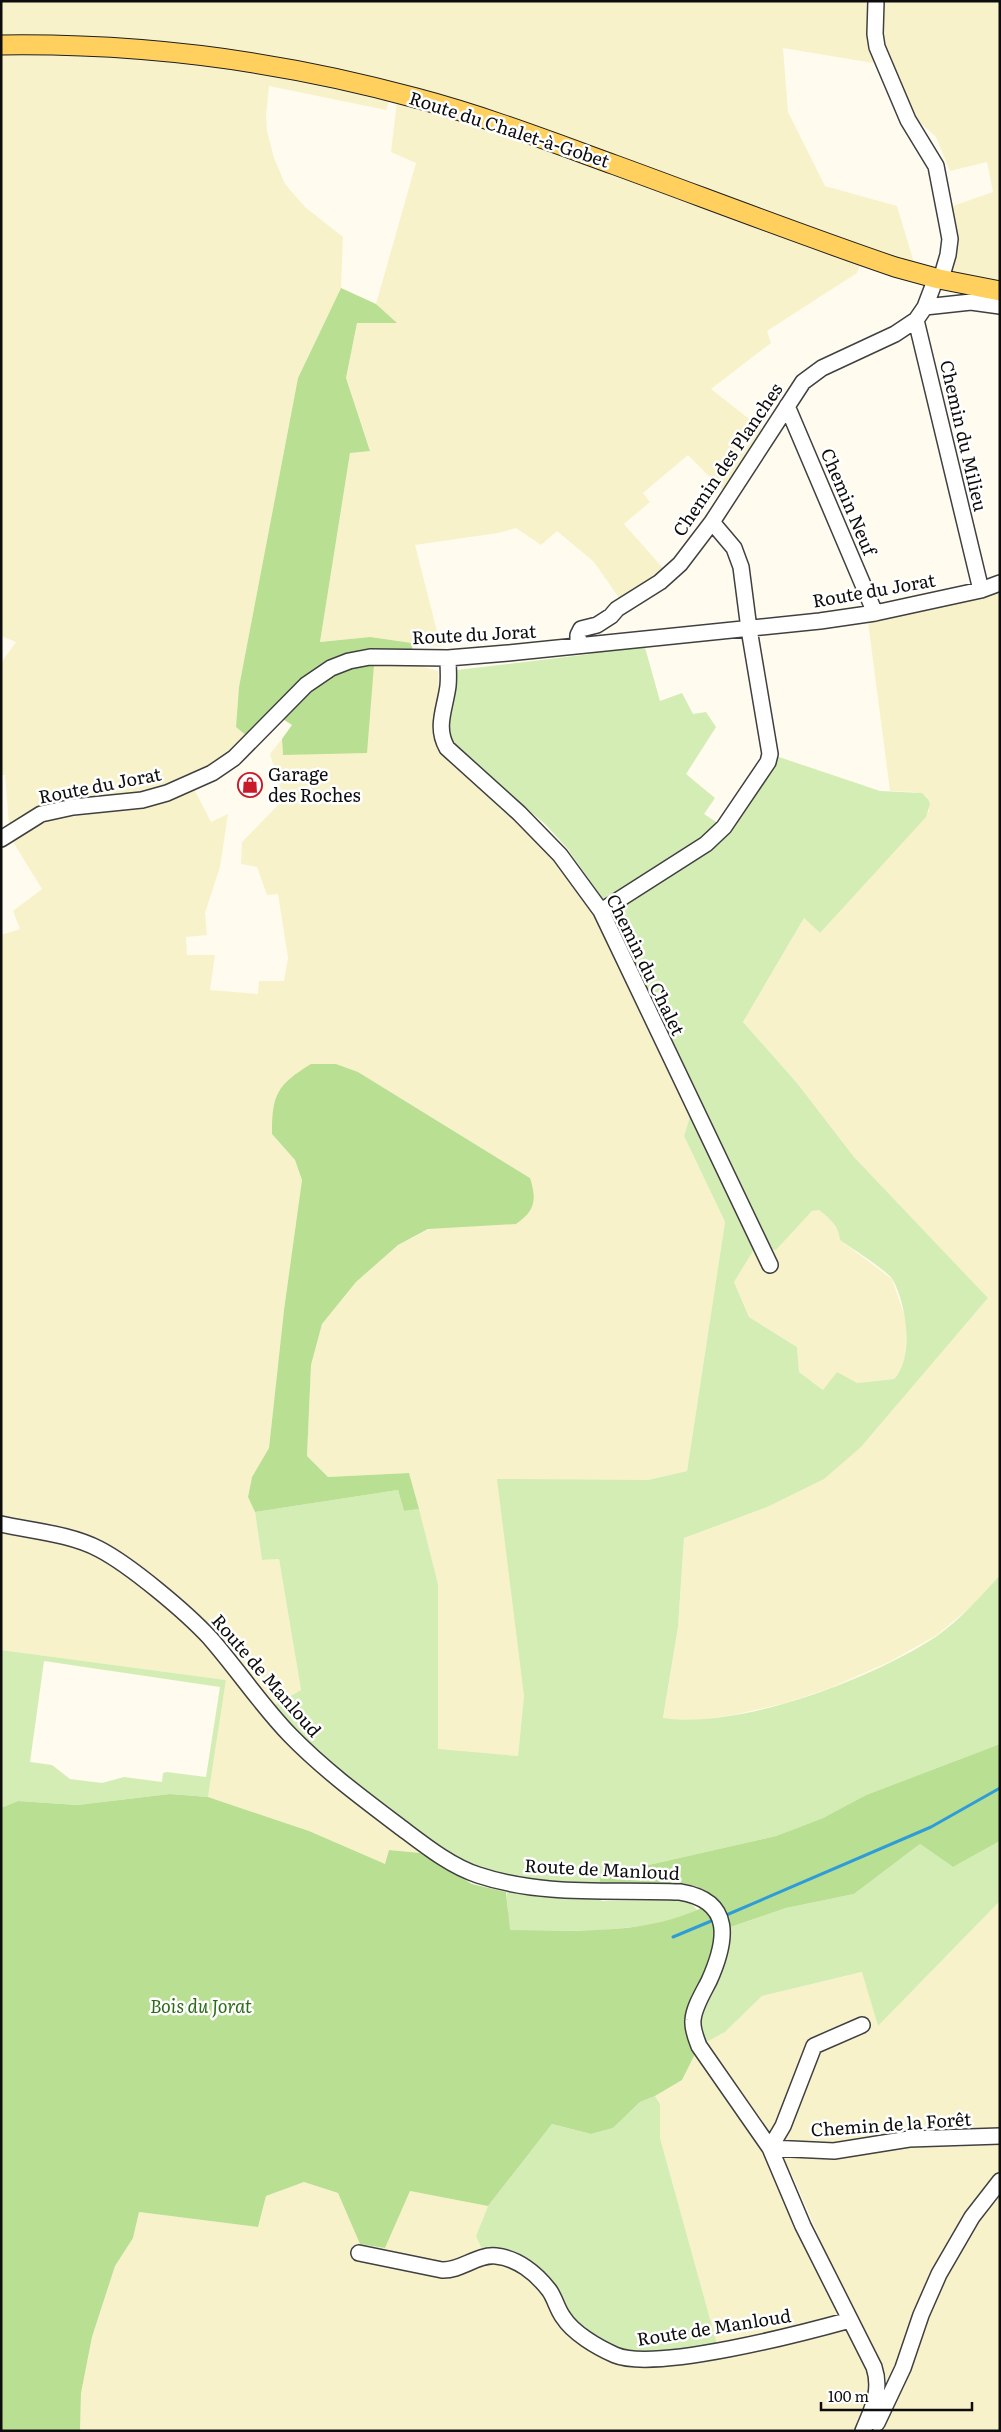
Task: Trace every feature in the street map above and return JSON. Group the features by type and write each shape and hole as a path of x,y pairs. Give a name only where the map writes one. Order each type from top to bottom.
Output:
{"main road":[{"name":"Route du Chalet-à-Gobet","path":"1,45 98,47 188,54 272,66 376,87 497,122 838,247 939,279 1000,291"}],"street":[{"name":"Chemin des Planches","path":"578,646 578,635 581,629 597,625 665,578 692,550 803,382 822,368 895,334 916,320 939,279 948,255 950,239 938,184 939,174 908,120 884,67 875,34 876,1"},
{"path":"924,307 971,302 1000,306"},
{"name":"Chemin du Milieu","path":"916,320 981,590"},
{"name":"Chemin Neuf","path":"787,406 875,613"},
{"path":"601,911 706,844 724,828 768,762 770,744 749,629 738,554 727,538 712,522"},
{"name":"Route du Jorat","path":"1,839 41,814 73,807 142,800 167,793 212,774 234,758 306,685 341,664 370,657 448,658 749,629 875,613 981,590 1000,583"},
{"name":"Chemin du Chalet","path":"448,658 448,686 440,728 442,739 447,748 519,813 560,855 601,911 770,1265"},
{"name":"Route de Manloud","path":"1,1524 84,1542 120,1562 209,1637 278,1723 320,1764 439,1855 476,1875 531,1887 592,1891 680,1892 695,1894 710,1902 719,1913 722,1941 716,1961 694,2011 694,2031 699,2046 770,2148 803,2226 874,2367 878,2384 876,2402 863,2431"},
{"name":"Chemin de la Forêt","path":"862,2025 814,2046 783,2126 770,2148 834,2150 908,2139 1000,2136"},
{"path":"873,2431 903,2368 921,2315 939,2274 972,2217 1000,2181"},
{"name":"Route de Manloud","path":"359,2253 442,2270 451,2270 488,2256 512,2259 527,2268 549,2291 563,2318 574,2330 613,2354 634,2360 651,2360 717,2350 798,2334 850,2320"}],"shaded area":[{"path":"1,1 1000,1 1000,283 949,272 950,207 993,192 987,162 950,171 936,137 916,119 891,66 783,48 788,112 825,186 897,206 915,266 867,247 857,273 767,331 771,343 711,389 762,429 724,491 688,455 643,493 650,502 624,524 669,575 624,605 594,562 557,531 541,545 516,528 498,533 415,545 441,647 370,637 320,642 350,453 370,450 346,378 357,323 396,323 376,304 416,163 391,152 397,102 389,101 386,110 269,86 266,116 267,131 274,158 285,184 305,207 343,237 341,288 298,378 239,687 236,727 248,737 231,752 188,777 211,822 228,814 220,867 205,913 207,935 186,937 187,955 215,955 210,990 258,994 259,981 284,981 288,958 278,894 267,895 257,867 241,864 242,842 284,799 270,754 282,739 283,755 374,665 413,664 438,671 440,705 535,832 582,887 692,1110 684,1136 725,1222 687,1471 648,1480 524,1696 518,1756 438,1750 438,1584 409,1473 328,1477 307,1456 311,1365 322,1324 356,1282 398,1245 530,1178 358,1072 336,1064 272,1134 295,1160 302,1180 284,1310 269,1448 252,1477 248,1497 255,1512 262,1560 279,1559 301,1690 439,1855 389,1850 385,1865 309,1831 208,1797 226,1680 1,1650 1,935 20,929 13,911 42,889 10,837 5,775 1,775 1,663 16,642 1,636"},
{"path":"1000,588 1000,1575 973,1605 937,1635 889,1662 830,1688 786,1703 733,1715 693,1721 663,1719 678,1627 684,1538 765,1508 861,1447 988,1298 854,1157 797,1083 743,1022 804,918 820,933 929,811 926,796 915,792 890,791 868,622 983,594"},
{"path":"819,1210 830,1219 840,1234 840,1240 892,1279 907,1323 905,1364 894,1379 857,1383 823,1390 799,1372 797,1347 749,1317 734,1282 755,1248 776,1250 812,1211"},
{"path":"1000,1901 1000,2431 873,2431 893,2390 874,2383 857,2431 80,2431 81,2393 92,2337 115,2266 133,2238 139,2212 258,2227 266,2196 304,2182 338,2193 360,2244 385,2248 410,2191 488,2206 476,2236 504,2261 717,2344 660,2138 660,2104 655,2096 682,2080 695,2054 739,2114 784,2184 849,2334 857,2325 794,2179 773,2142 703,2044 725,2032 762,1996 863,1972 878,2026","holes":["904,2131 966,2133 962,2147 908,2145"]}],"green space":[{"path":"341,288 376,304 397,323 357,323 346,378 370,451 350,453 320,642 370,637 412,643 413,664 374,665 367,753 283,755 282,739 292,725 275,714 248,737 236,727 239,687 298,378"},
{"path":"644,644 660,701 682,693 693,714 706,712 716,727 686,774 715,798 704,814 724,827 770,754 880,791 922,793 928,799 930,804 926,817 820,933 804,918 743,1022 797,1083 854,1157 988,1298 861,1447 824,1479 765,1508 684,1538 678,1627 663,1718 694,1720 729,1716 766,1708 843,1684 910,1652 937,1636 962,1615 1000,1575 1000,1744 866,1795 823,1818 776,1836 600,1876 601,1901 679,1900 690,1902 698,1911 661,1924 605,1930 509,1930 506,1882 416,1838 268,1709 301,1690 279,1559 262,1560 255,1512 398,1490 404,1511 419,1509 438,1584 438,1749 518,1756 524,1696 497,1479 648,1480 687,1471 725,1222 684,1136 692,1110 642,980 608,906 567,848 545,824 460,752 447,737 449,706 457,670 583,655","holes":["819,1210 836,1226 840,1240 890,1276 898,1290 905,1316 906,1344 905,1358 901,1369 894,1379 857,1383 837,1372 823,1390 799,1372 797,1347 749,1317 734,1282 755,1248 776,1250 812,1211"]},
{"path":"311,1064 336,1064 358,1072 530,1178 532,1186 534,1199 531,1210 516,1224 428,1229 398,1245 356,1282 322,1324 311,1365 307,1456 328,1477 409,1473 419,1509 404,1511 398,1490 255,1512 248,1497 252,1477 269,1448 284,1310 302,1180 295,1160 272,1134 273,1109 275,1100 284,1085"},
{"path":"1,1650 226,1680 208,1797 170,1794 77,1805 18,1801 1,1808","holes":["44,1661 220,1687 206,1777 167,1772 163,1773 162,1782 124,1777 102,1783 70,1779 52,1765 30,1762"]},
{"name":"Bois du Jorat","path":"1000,1744 1000,1841 953,1867 920,1844 854,1894 786,1908 716,1932 716,1940 688,2032 695,2054 682,2080 655,2096 640,2102 613,2128 591,2134 552,2124 488,2206 410,2191 385,2248 360,2244 338,2193 304,2182 266,2196 258,2227 139,2212 133,2238 115,2266 92,2337 81,2393 80,2431 1,2431 1,1808 18,1801 77,1805 170,1794 208,1797 309,1831 385,1864 389,1850 420,1853 472,1884 506,1892 510,1930 616,1929 668,1920 693,1912 717,1900 698,1887 682,1883 600,1884 600,1876 776,1836 823,1818 866,1795"},
{"path":"1000,1841 1000,1901 878,2026 862,1972 762,1996 725,2032 703,2044 700,2030 702,2001 725,1929 786,1908 854,1894 920,1844 953,1867"},
{"path":"655,2096 660,2104 660,2138 717,2344 652,2355 619,2352 577,2326 553,2287 483,2251 476,2236 488,2206 552,2124 591,2134 613,2128 640,2102"}],"waterway":[{"path":"724,1916 931,1827 1000,1788"},
{"path":"673,1937 716,1919"}],"place":[{"name":"Garage des Roches","path":"250,785"}]}
